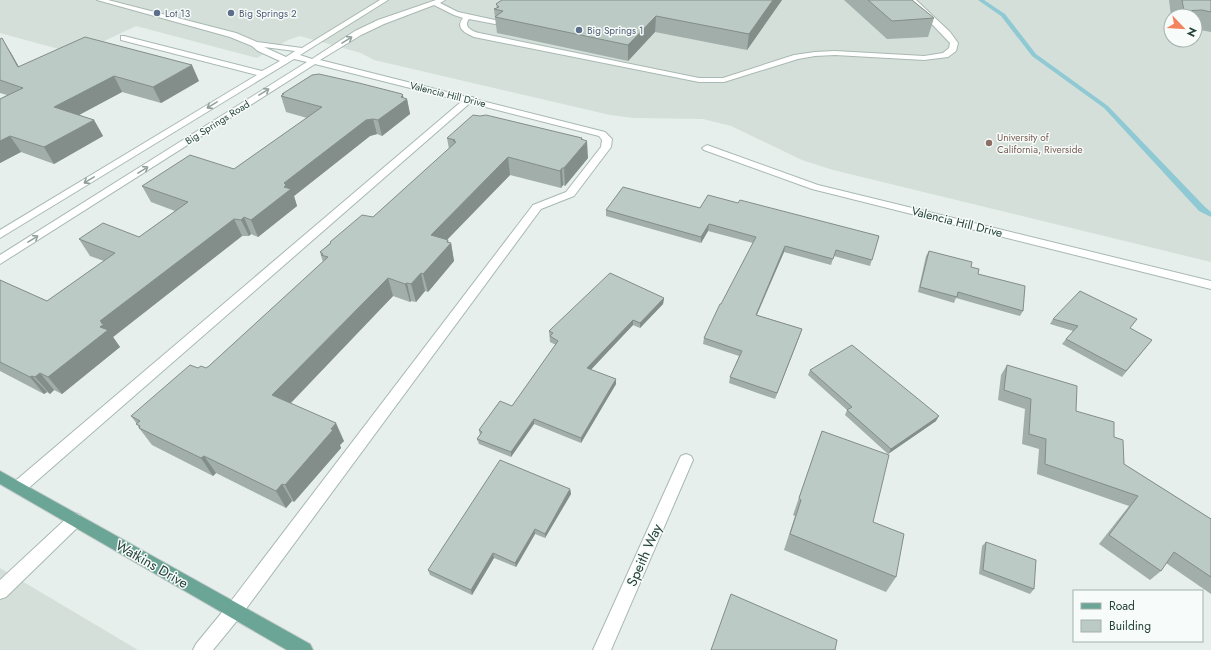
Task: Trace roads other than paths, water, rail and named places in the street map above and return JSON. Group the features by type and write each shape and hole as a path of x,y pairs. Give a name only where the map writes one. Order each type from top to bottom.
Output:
{"main road":[{"name":"Watkins Drive","path":"0,477 304,650"}],"street":[{"path":"100,0 233,34 255,44 302,50"},
{"name":"Big Springs Road","path":"0,235 385,0"},
{"path":"467,17 463,26 468,32 477,35 656,73 699,80 724,80 797,57 815,54 835,53 924,58 945,55 953,50 954,43 947,34 912,0"},
{"path":"438,2 456,14 495,22"},
{"name":"Big Springs Road","path":"0,260 358,33 380,22 438,2"},
{"path":"124,38 263,74"},
{"name":"Valencia Hill Drive","path":"234,611 537,207 570,194 602,154 606,147 607,139 602,134 470,100 314,61 289,58 261,48 255,44"},
{"path":"19,487 470,100"},
{"name":"Valencia Hill Drive","path":"707,148 815,187 1211,285"},
{"name":"Speith Way","path":"602,650 686,460"},
{"path":"0,591 75,520"},
{"path":"202,650 234,611"}],"waterway":[{"path":"981,0 1003,15 1034,55 1106,107 1202,209 1211,215"}],"place":[{"name":"Lot 13","path":"157,13"},
{"name":"Big Springs 2","path":"231,13"},
{"name":"Big Springs 1","path":"579,30"},
{"name":"University of California, Riverside","path":"989,143"}]}
